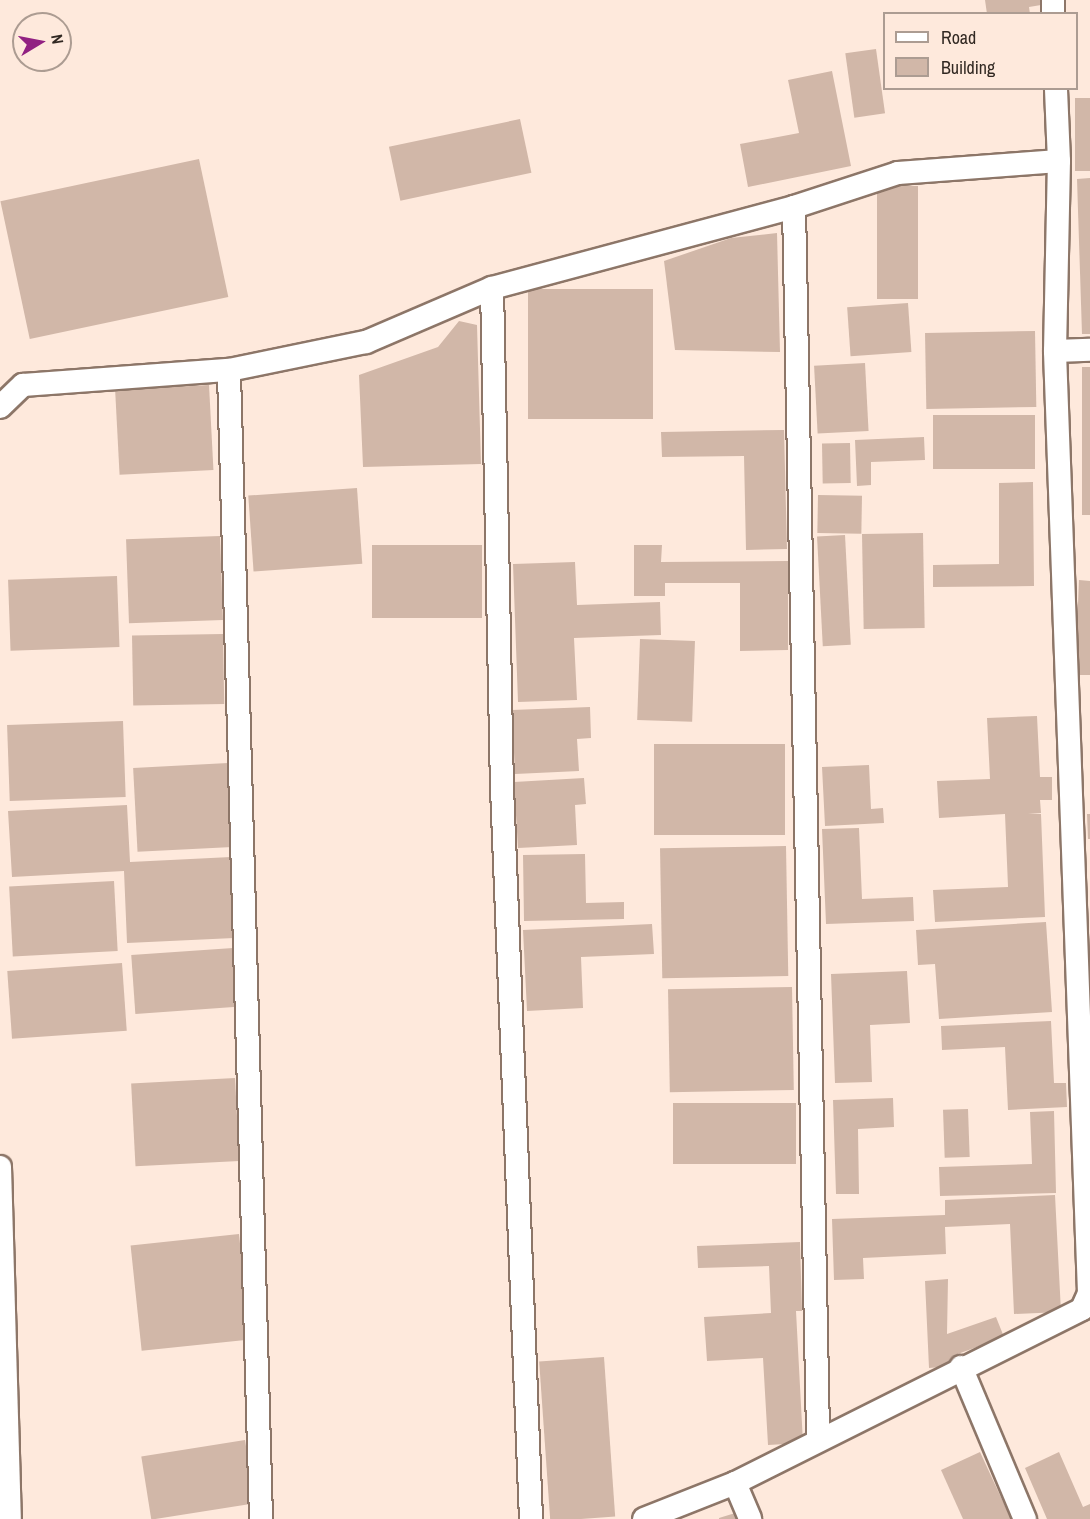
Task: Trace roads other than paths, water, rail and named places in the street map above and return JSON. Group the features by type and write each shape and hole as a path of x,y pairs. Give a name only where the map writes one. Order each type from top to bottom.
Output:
{"street":[{"path":"644,1519 735,1483 818,1438 1082,1309 1089,1293 1087,1128 1055,351 1059,161 1056,90"},
{"path":"0,407 23,385 229,370 366,342 492,288 794,207 898,173 1059,161"},
{"path":"794,207 818,1438"},
{"path":"492,288 502,789 531,1519"},
{"path":"1055,351 1090,350"},
{"path":"229,370 261,1519"},
{"path":"0,1167 10,1519"},
{"path":"961,1367 1025,1519"},
{"path":"735,1483 750,1519"}]}
